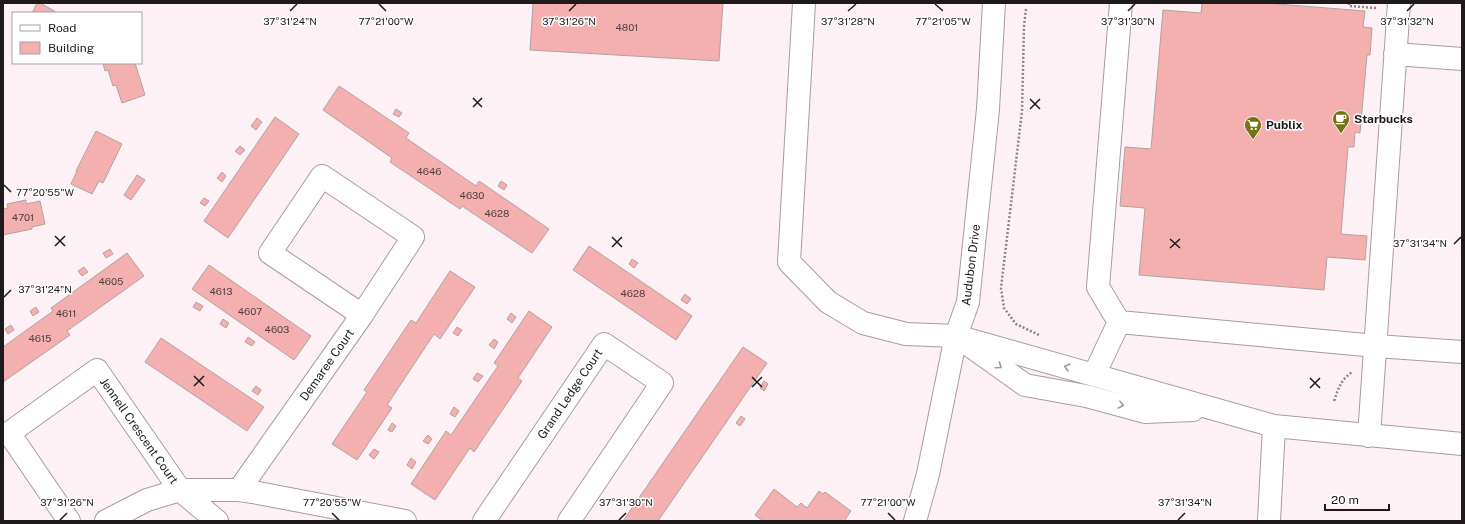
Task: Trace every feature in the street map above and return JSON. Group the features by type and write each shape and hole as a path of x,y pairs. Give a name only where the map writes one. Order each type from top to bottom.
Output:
{"street":[{"path":"804,3 789,262 828,302 863,324 906,334 956,336 1274,426 1462,444"},
{"name":"Audubon Drive","path":"915,521 928,474 956,336 968,302 988,109 994,3"},
{"path":"1119,322 1098,287 1121,3"},
{"path":"1369,436 1399,3"},
{"path":"1395,54 1462,59"},
{"name":"Demaree Court","path":"239,490 362,315 413,237 322,176 270,253 362,315"},
{"path":"1094,375 1119,322"},
{"path":"1119,322 1376,346 1462,352"},
{"path":"956,336 1025,385 1086,396 1145,412 1212,409"},
{"name":"Grand Ledge Court","path":"484,521 604,344 662,384 569,521"},
{"name":"Jennell Crescent Court","path":"69,521 9,433 97,370 180,490"},
{"path":"1269,521 1274,426"},
{"path":"180,490 217,521"},
{"path":"106,521 147,500 180,490 239,490 405,521"}],"path":[{"path":"1349,3 1349,6 1376,8 1375,14"},
{"path":"1026,9 1022,111 1001,288 1004,308 1016,324 1044,336"},
{"path":"1334,401 1344,378 1354,370"}],"building":[{"path":"37,3 40,3 56,12 32,12"},
{"path":"533,3 723,3 719,61 530,50"},
{"name":"Publix","path":"1202,3 1265,3 1365,11 1363,27 1372,28 1370,55 1367,55 1360,133 1355,132 1354,147 1348,147 1341,234 1367,236 1365,260 1327,257 1324,290 1139,275 1145,208 1120,206 1125,147 1151,149 1163,10 1201,13"},
{"path":"103,64 135,64 145,95 122,103 116,85 113,86 108,70 105,71"},
{"path":"339,86 409,133 406,138 476,186 479,181 549,229 532,253 462,206 460,209 390,162 392,158 323,110"},
{"path":"396,109 402,113 399,117 393,114"},
{"path":"275,117 299,134 228,238 204,221"},
{"path":"257,118 262,122 256,130 251,126"},
{"path":"96,131 122,144 103,183 99,181 92,194 71,184"},
{"path":"240,146 245,150 240,155 235,151"},
{"path":"222,172 226,176 222,182 217,178"},
{"path":"137,175 145,180 131,200 124,195"},
{"path":"501,181 507,185 504,190 498,186"},
{"path":"204,198 209,201 205,206 200,203"},
{"path":"26,200 26,204 40,201 45,224 32,227 32,229 3,235 3,209 8,208 7,204"},
{"path":"589,246 692,316 676,340 573,270"},
{"path":"110,249 113,254 106,258 103,253"},
{"path":"127,253 144,276 67,331 70,335 3,382 3,347 53,311 51,308"},
{"path":"632,259 638,263 634,268 629,264"},
{"path":"209,265 311,336 294,360 192,289"},
{"path":"84,267 88,272 82,276 78,271"},
{"path":"450,271 475,287 440,339 434,334 387,405 392,408 357,460 332,444 367,392 364,390 411,320 416,323"},
{"path":"58,285 62,290 56,294 52,289"},
{"path":"685,294 691,299 687,304 681,300"},
{"path":"196,302 203,306 200,311 193,307"},
{"path":"36,307 39,312 33,316 30,311"},
{"path":"529,311 552,327 518,378 522,381 474,452 470,448 435,500 411,484 446,431 451,435 498,366 494,363"},
{"path":"511,313 516,317 512,323 507,319"},
{"path":"223,319 229,323 226,328 220,324"},
{"path":"11,325 14,330 8,334 5,329"},
{"path":"457,327 462,330 458,336 453,333"},
{"path":"248,337 255,342 252,346 245,342"},
{"path":"161,338 264,407 247,431 145,362"},
{"path":"494,339 498,342 494,349 489,345"},
{"path":"743,347 767,363 658,521 623,521"},
{"path":"477,373 483,376 478,382 473,379"},
{"path":"764,381 768,384 764,391 760,388"},
{"path":"256,386 261,390 258,395 252,391"},
{"path":"454,407 459,411 455,417 450,414"},
{"path":"741,416 745,419 740,426 736,423"},
{"path":"392,423 396,426 392,432 388,430"},
{"path":"428,435 432,439 428,444 423,441"},
{"path":"374,449 379,452 374,459 369,455"},
{"path":"411,458 416,462 412,469 407,465"},
{"path":"774,489 797,507 801,503 807,508 819,491 823,494 825,492 851,511 844,521 763,521 755,515"}],"place":[{"name":"Starbucks","path":"1341,134"},
{"name":"Publix","path":"1253,140"}]}
